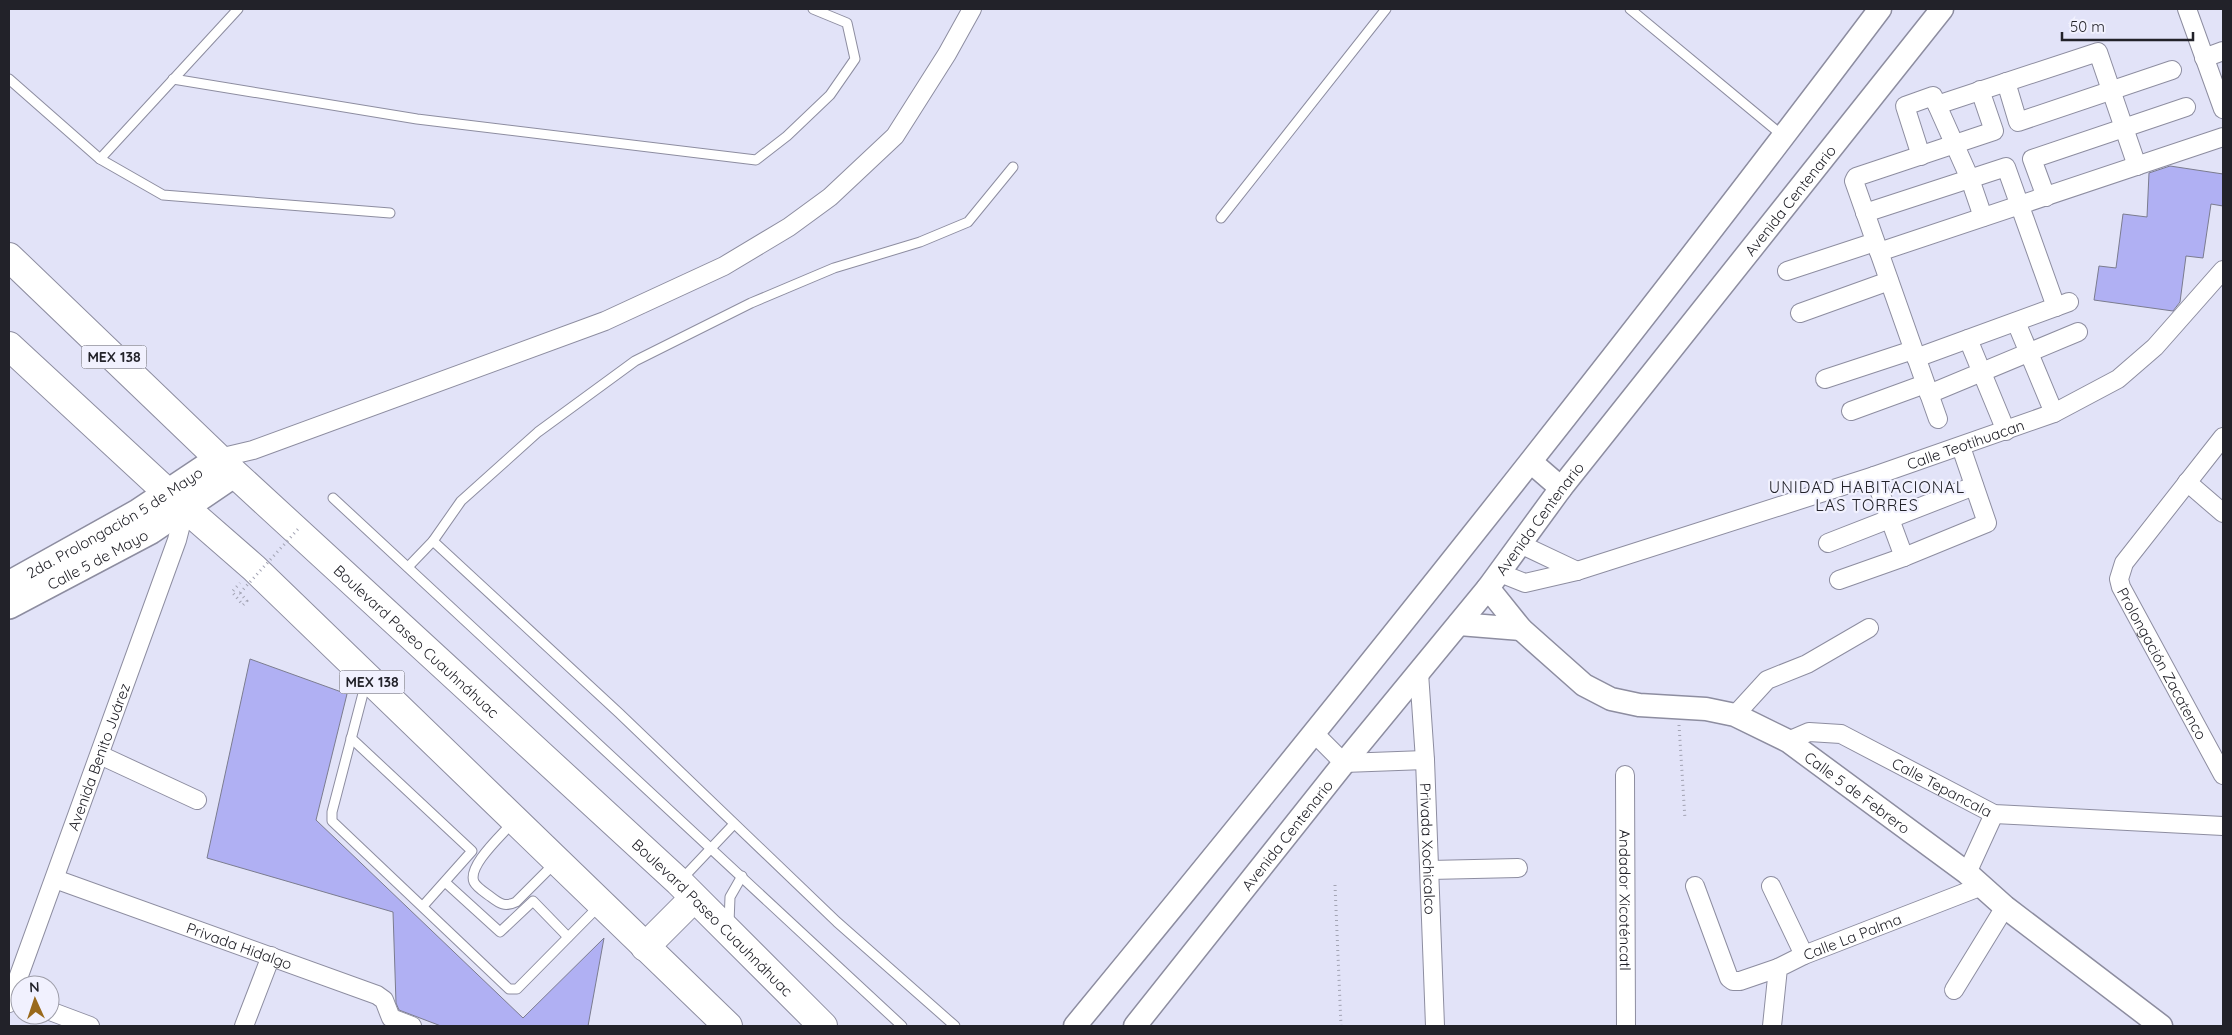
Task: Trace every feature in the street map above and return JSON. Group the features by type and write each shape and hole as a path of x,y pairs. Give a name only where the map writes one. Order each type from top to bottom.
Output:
{"main road":[{"name":"Boulevard Paseo Cuauhnáhuac","path":"9,257 227,466 687,890 823,1026"},
{"name":"MEX 138","path":"9,346 176,501 254,568 728,1026"},
{"name":"2da. Prolongación 5 de Mayo","path":"9,584 176,501 227,466"},
{"name":"Calle 5 de Mayo","path":"9,606 150,531 176,501"},
{"path":"645,947 687,890"}],"street":[{"path":"227,466 253,450 605,321 724,266 789,227 830,197 895,136 947,54 972,9"},
{"path":"1075,1026 1315,734 1531,462 1784,137 1880,9"},
{"name":"Avenida Centenario","path":"1141,1024 1344,763 1494,580 1562,488 1942,9"},
{"path":"2187,9 2222,103"},
{"path":"2204,58 2223,51"},
{"path":"1937,104 2096,52 2100,55 2137,166"},
{"path":"2006,82 2018,122 2172,70"},
{"path":"1938,419 1854,179 1994,130 1980,90"},
{"path":"1921,156 1906,105 1931,96 1934,97 1970,179 1983,217"},
{"path":"2046,197 2032,159 2186,107"},
{"path":"1787,271 1983,217 2223,137"},
{"path":"1825,380 1968,339 2062,305 2006,167 1865,214"},
{"name":"Calle Teotihuacan","path":"1494,580 1525,583 1576,571 1874,476 2054,413 2118,379 2155,347 2223,270"},
{"path":"1800,313 1889,281"},
{"path":"2016,322 2054,413"},
{"path":"1851,411 1981,372 2078,332"},
{"path":"1968,339 2006,431"},
{"path":"2223,436 2187,482 2223,513"},
{"path":"1840,580 1904,557 1988,523 1961,447"},
{"path":"1531,462 1562,488"},
{"path":"1874,476 1904,557"},
{"name":"Prolongación Zacatenco","path":"2187,482 2124,563 2119,579 2217,748 2223,775"},
{"path":"1828,543 1974,486"},
{"name":"Avenida Benito Juárez","path":"21,975 177,540 176,501"},
{"path":"1520,544 1576,571"},
{"name":"Calle 5 de Febrero","path":"1494,580 1521,629 1584,685 1611,698 1639,706 1706,709 1735,715 1788,741 1974,880 2005,907 2161,1026"},
{"path":"1459,624 1521,629"},
{"path":"1735,715 1768,680 1807,664 1869,628"},
{"name":"Privada Xochicalco","path":"1419,673 1430,870 1435,1026"},
{"name":"Calle Tepancala","path":"1788,741 1809,732 1841,734 1994,814 2223,826"},
{"path":"1315,734 1344,763 1425,760"},
{"path":"100,754 197,800"},
{"name":"Andador Xicoténcatl","path":"1625,774 1626,1026"},
{"path":"1974,880 1994,814"},
{"path":"1430,870 1518,868"},
{"name":"Privada Hidalgo","path":"55,879 380,997 384,1000 391,1018 412,1026"},
{"name":"Calle La Palma","path":"1695,886 1729,978 1733,981 1740,981 1778,968 1974,880"},
{"path":"1771,886 1804,955"},
{"path":"1954,990 2005,907"},
{"path":"244,1026 271,956"},
{"path":"1772,1026 1778,968"},
{"path":"60,1015 90,1026"}],"lane":[{"path":"100,159 238,9"},
{"path":"173,79 417,119 756,160 787,136 830,94 855,59 848,23 813,9"},
{"path":"1221,218 1386,9"},
{"path":"1630,9 1784,137"},
{"path":"9,79 100,159 164,195 390,212"},
{"path":"408,567 433,541 461,501 531,438 635,361 751,303 826,271 920,242 968,222 1014,167"},
{"path":"334,498 902,1026"},
{"path":"433,541 619,713 837,922 955,1026"},
{"path":"367,677 332,812 332,821 509,988 517,989 601,904"},
{"path":"351,738 472,852 423,906"},
{"path":"514,820 475,866 473,876 475,884 499,904 508,906 516,902 557,861"},
{"path":"687,890 712,849 734,824"},
{"path":"729,931 730,897 742,876"},
{"path":"445,882 500,932 533,901 568,937"}],"path":[{"path":"232,592 243,605 246,602 240,593 300,527"},
{"path":"1678,708 1686,819"},
{"path":"1335,885 1341,1026"}],"building":[{"path":"2170,166 2223,174 2223,206 2211,204 2203,258 2186,256 2180,302 2173,311 2094,300 2099,266 2116,268 2123,214 2147,217 2149,173"},
{"path":"250,659 347,694 316,820 523,1018 604,938 588,1026 441,1026 399,1010 396,1003 393,912 207,858"}],"district":[{"name":"UNIDAD HABITACIONAL LAS TORRES","path":"1867,496"}]}
